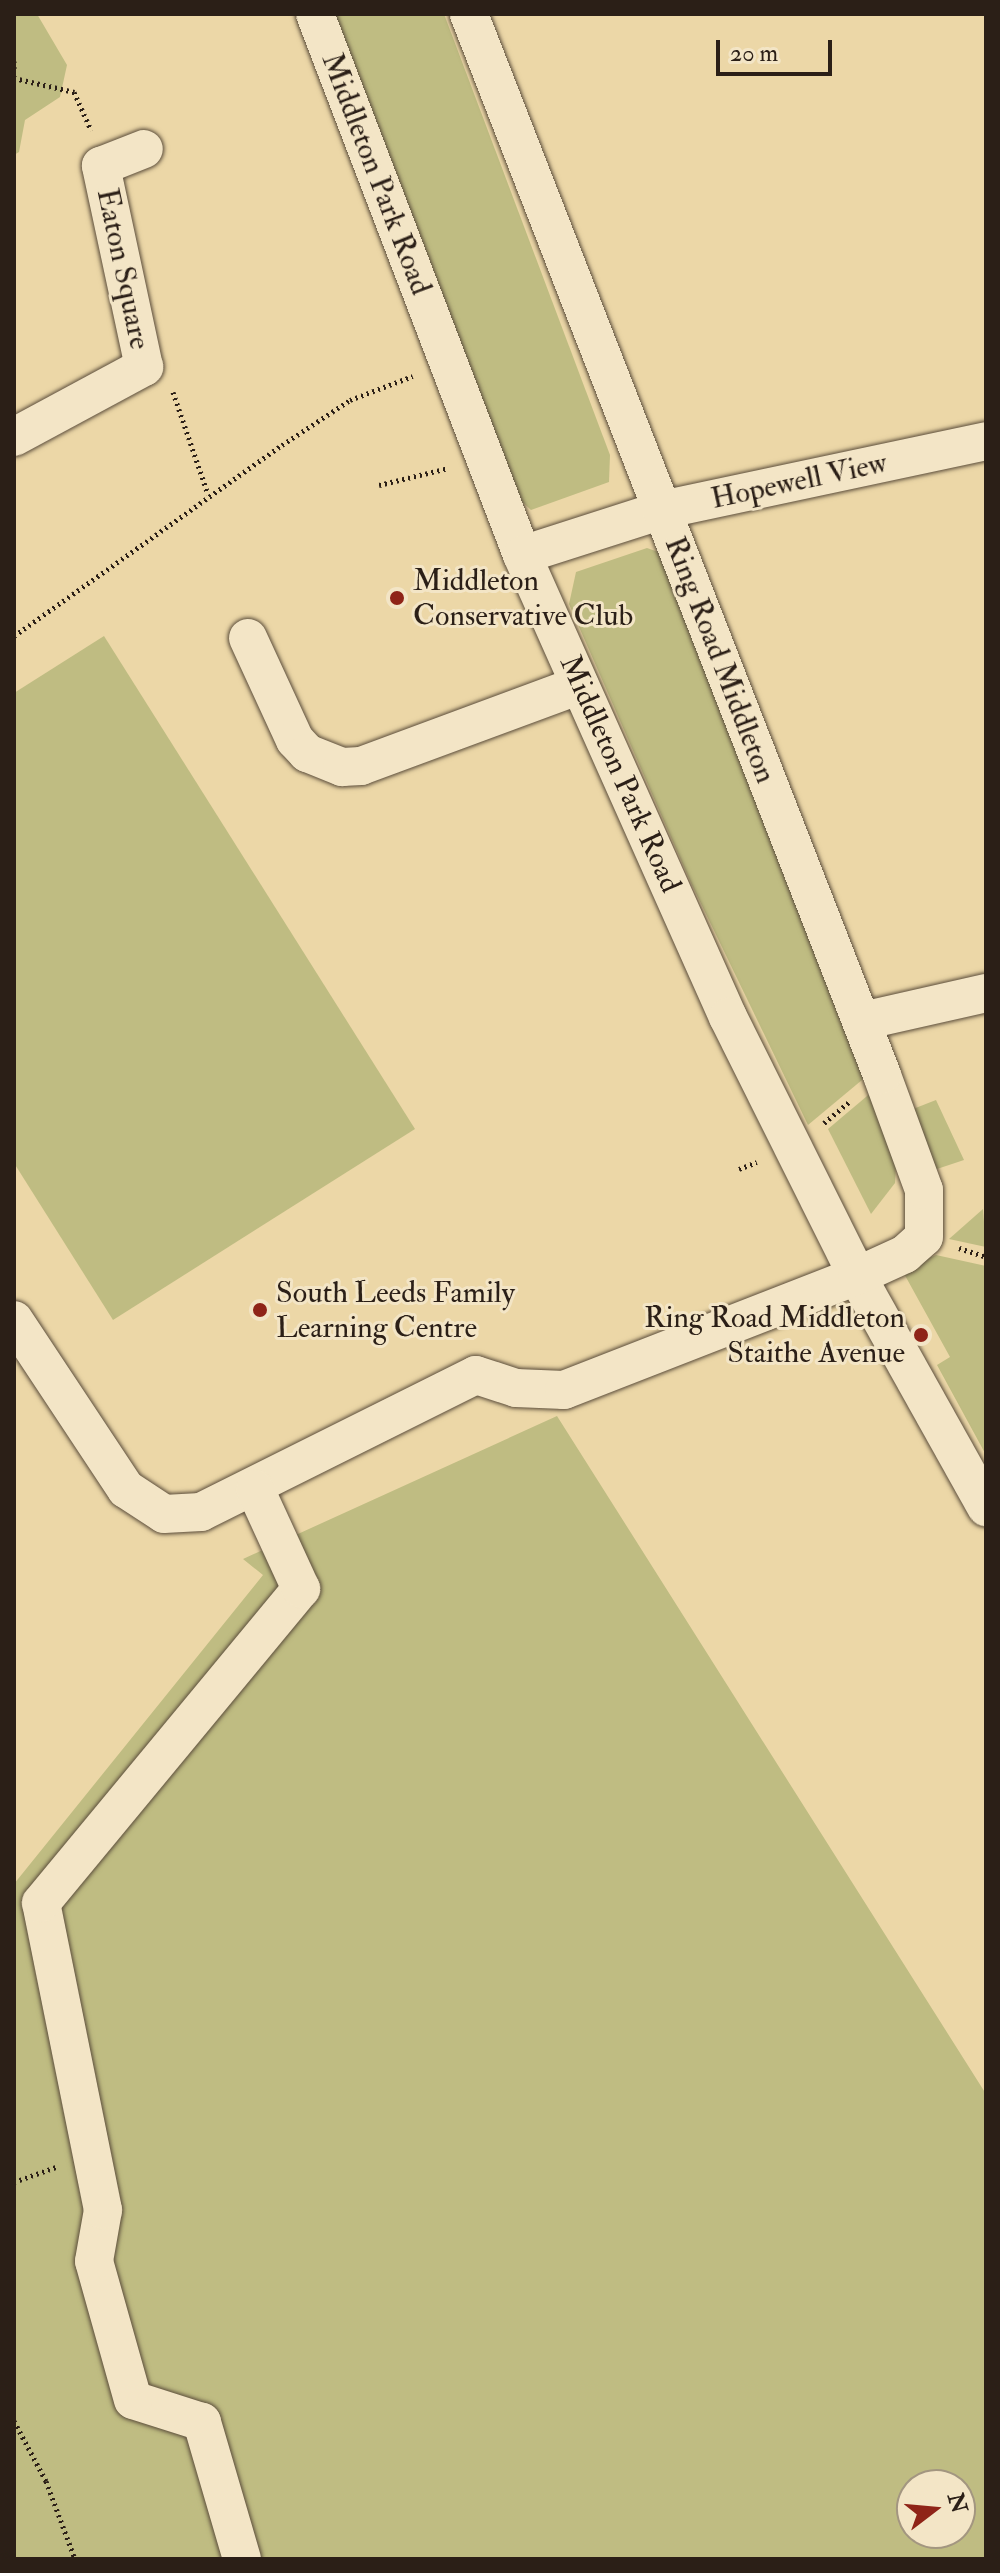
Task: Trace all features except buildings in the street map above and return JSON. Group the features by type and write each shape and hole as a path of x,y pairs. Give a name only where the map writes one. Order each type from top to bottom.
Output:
{"street":[{"name":"Middleton Park Road","path":"315,14 522,555 728,1017 857,1276 986,1507"},
{"name":"Ring Road Middleton","path":"469,14 862,1021 924,1190 924,1237 905,1254 857,1276"},
{"name":"Eaton Square","path":"14,437 144,367 101,166 144,149"},
{"name":"Hopewell View","path":"522,555 662,510 986,441"},
{"path":"248,638 295,740 307,753 342,767 361,766 580,685"},
{"path":"862,1021 986,993"},
{"path":"14,1320 126,1489 164,1514 201,1512 255,1489 476,1375 516,1388 564,1390 857,1276"},
{"path":"242,2559 202,2422 133,2400 94,2261 103,2210 41,1903 301,1589 255,1489"}],"path":[{"path":"14,61 14,72"},
{"path":"14,78 74,92 107,164"},
{"path":"14,636 162,536 208,494 350,400 448,363"},
{"path":"144,367 170,381 208,494"},
{"path":"379,485 439,472 482,454"},
{"path":"793,1147 882,1075"},
{"path":"14,2182 56,2167"},
{"path":"14,2421 46,2481 75,2559"}],"shaded area":[{"path":"14,14 37,14 67,65 60,97 25,120 19,152 14,155"},
{"path":"333,14 444,14 610,455 609,482 531,510 516,496"},
{"path":"647,548 661,553 868,1075 808,1125 691,883 569,604 576,572"},
{"path":"104,636 415,1129 113,1320 14,1163 14,693"},
{"path":"873,1091 896,1166 895,1183 871,1214 828,1129"},
{"path":"936,1100 964,1160 934,1170 913,1109"},
{"path":"983,1209 986,1247 949,1239"},
{"path":"936,1255 986,1266 986,1455 937,1365 950,1357 902,1270"},
{"path":"557,1416 986,2094 986,2559 14,2559 14,1884 263,1575 243,1559"}],"place":[{"name":"Middleton Conservative Club","path":"397,598"},
{"name":"South Leeds Family Learning Centre","path":"260,1310"},
{"name":"Ring Road Middleton Staithe Avenue","path":"921,1335"}]}
